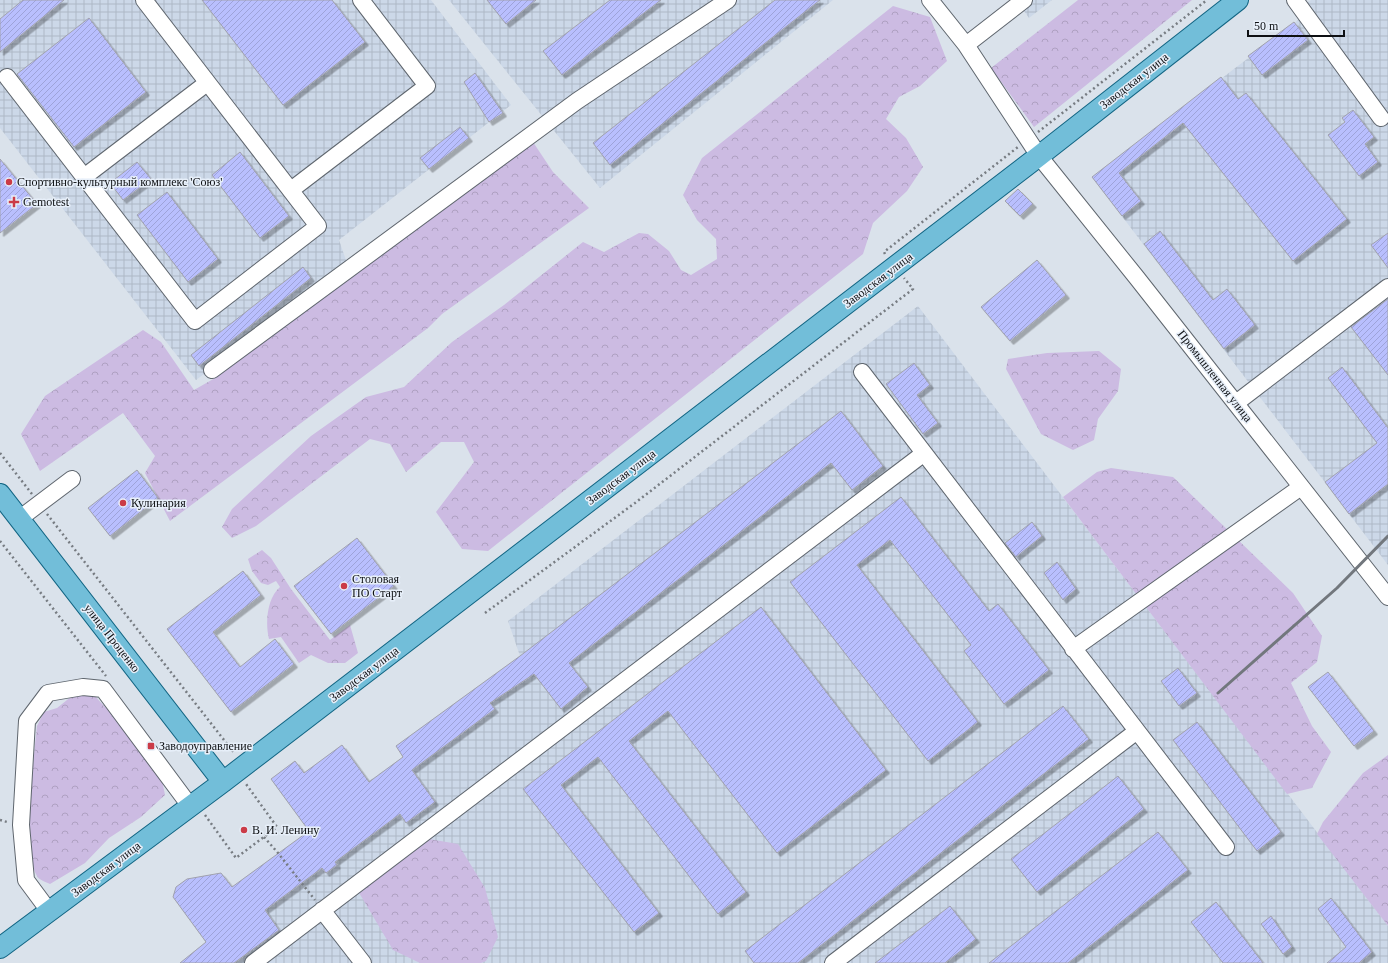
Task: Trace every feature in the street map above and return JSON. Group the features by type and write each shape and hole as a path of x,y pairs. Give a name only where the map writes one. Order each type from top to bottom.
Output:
{"main road":[{"name":"Заводская улица","path":"0,948 49,911 196,809 223,782 244,773 1238,0"},
{"name":"улица Проценко","path":"0,494 223,782"}],"street":[{"path":"7,77 194,321 318,226 144,0"},
{"path":"290,190 427,86 361,0"},
{"path":"212,370 577,101 728,0"},
{"name":"Промышленная улица","path":"930,0 966,45 1039,156 1388,597"},
{"path":"966,45 1006,5 1024,0"},
{"path":"1295,0 1381,118"},
{"path":"84,177 207,83"},
{"path":"1236,403 1388,287"},
{"path":"862,372 923,454 1226,848"},
{"path":"253,963 923,454"},
{"path":"19,519 72,479"},
{"path":"1073,649 1301,487"},
{"path":"49,911 26,880 21,825 27,721 48,693 83,687 103,689 196,809"},
{"path":"833,963 1136,731"},
{"path":"322,910 363,963"}],"path":[{"path":"0,453 244,773 277,827 236,858 196,809"},
{"path":"264,837 322,910"}],"shaded area":[{"path":"0,0 431,0 511,105 339,240 348,266 196,380 0,128"},
{"path":"449,0 833,0 600,188"},
{"path":"1016,0 1052,0 1029,18"},
{"path":"1311,0 1388,0 1388,565 1092,177 1306,14 1307,3"},
{"path":"918,306 1388,926 1388,963 180,963 206,942 173,897 176,887 187,879 221,873 232,887 309,831 271,779 295,761 308,778 319,771 315,765 342,745 369,781 403,757 396,746 520,656 508,621"}],"green space":[{"path":"1078,0 1192,0 1034,127 991,68"},
{"path":"893,6 930,17 947,61 920,86 899,97 886,119 906,138 923,167 907,191 873,223 863,254 488,551 462,549 436,512 474,462 464,442 441,442 406,472 390,444 370,439 256,526 232,538 222,527 232,509 311,436 366,397 404,387 452,342 504,305 583,242 604,252 639,233 648,234 669,251 681,270 691,275 717,259 716,239 697,220 683,195 702,158"},
{"path":"533,142 553,172 589,208 442,314 428,328 170,521 145,473 155,456 123,413 40,471 21,434 45,396 143,330 161,342 194,390 215,378"},
{"path":"1099,351 1121,369 1118,391 1098,419 1094,440 1073,450 1041,434 1006,369 1008,359 1047,353"},
{"path":"1111,468 1173,477 1293,593 1322,636 1317,662 1291,683 1312,726 1331,752 1312,788 1287,794 1063,497 1097,472"},
{"path":"262,550 271,558 291,589 330,640 350,625 358,653 345,663 328,663 311,655 299,663 281,637 269,639 267,626 268,611 272,598 280,587 276,581 268,585 261,583 252,571 248,559"},
{"path":"94,695 104,706 124,723 161,775 165,795 141,817 109,838 85,863 50,884 41,880 37,876 30,847 30,804 37,726 44,712 57,708 72,696"},
{"path":"1388,755 1388,926 1317,834 1323,822 1363,773"},
{"path":"429,839 458,844 485,888 498,937 486,961 481,963 420,963 393,950 358,891"}],"building":[{"path":"23,0 64,0 0,52 0,19"},
{"path":"202,0 332,0 365,42 283,105"},
{"path":"487,0 536,0 506,24"},
{"path":"610,0 661,0 562,75 543,51"},
{"path":"775,0 820,0 610,165 593,143"},
{"path":"89,18 146,92 74,147 17,74"},
{"path":"1294,22 1308,40 1262,75 1248,56"},
{"path":"475,73 503,113 489,122 464,82"},
{"path":"1221,77 1238,99 1246,93 1347,219 1293,261 1183,123 1119,173 1141,201 1122,216 1092,177"},
{"path":"1353,110 1374,137 1365,144 1378,162 1359,176 1328,135 1345,122 1342,118"},
{"path":"460,127 469,138 429,169 420,158"},
{"path":"240,152 289,216 260,238 212,175"},
{"name":"Спортивно-культурный комплекс 'Союз'","path":"0,159 37,204 0,233"},
{"path":"137,162 151,179 123,200 110,183"},
{"path":"1018,189 1033,204 1020,216 1005,201"},
{"path":"167,192 218,259 188,282 137,215"},
{"path":"1160,231 1213,300 1227,289 1255,325 1224,349 1144,244"},
{"path":"1388,233 1388,268 1371,245"},
{"path":"1037,260 1066,295 1010,341 981,307"},
{"path":"303,267 311,278 199,366 191,355"},
{"path":"1388,299 1388,375 1351,327"},
{"path":"914,363 930,385 917,395 938,423 923,434 886,384"},
{"path":"1342,367 1388,428 1388,484 1349,514 1325,482 1377,443 1328,378"},
{"path":"841,411 883,466 852,490 831,463 569,663 588,687 561,709 534,674 490,703 495,709 412,770 435,802 406,823 400,814 335,862 337,865 326,873 322,868 265,910 279,930 234,963 180,963 206,942 173,897 176,887 187,879 221,873 232,887 309,831 271,779 295,761 304,773 342,745 369,782 403,757 396,746 520,656"},
{"name":"Кулинария","path":"137,470 158,498 110,536 88,508"},
{"path":"901,497 989,611 998,604 1049,670 1004,704 964,651 971,645 890,540 857,565 978,722 928,761 790,582"},
{"path":"1032,522 1042,536 1016,557 1005,543"},
{"name":"Столовая ПО Старт","path":"357,538 394,586 331,634 294,586"},
{"path":"1057,562 1076,589 1063,600 1044,573"},
{"path":"243,571 261,595 213,632 240,667 275,639 294,664 231,712 167,629"},
{"path":"761,607 886,770 777,853 668,711 629,741 746,892 718,914 598,757 561,785 659,913 634,932 523,789"},
{"path":"1178,668 1197,693 1179,706 1161,681"},
{"path":"1328,672 1374,731 1354,746 1308,687"},
{"path":"1063,706 1089,739 798,963 754,963 745,951"},
{"path":"1197,722 1281,832 1257,851 1173,740"},
{"path":"1118,776 1144,809 1037,892 1011,859"},
{"path":"1158,832 1188,870 1068,963 989,963"},
{"path":"1331,898 1372,952 1359,963 1327,963 1346,947 1318,909"},
{"path":"1216,902 1263,963 1223,963 1191,922"},
{"path":"950,906 976,939 945,963 875,963"},
{"path":"1271,916 1292,947 1283,954 1261,924"}],"railway":[{"path":"1218,693 1337,588 1388,536"}],"place":[{"name":"Спортивно-культурный комплекс 'Союз'","path":"9,182"},
{"name":"Gemotest","path":"14,202"},
{"name":"Кулинария","path":"123,503"},
{"name":"Столовая ПО Старт","path":"344,586"},
{"name":"Заводоуправление","path":"151,746"},
{"name":"В. И. Ленину","path":"244,830"}]}
